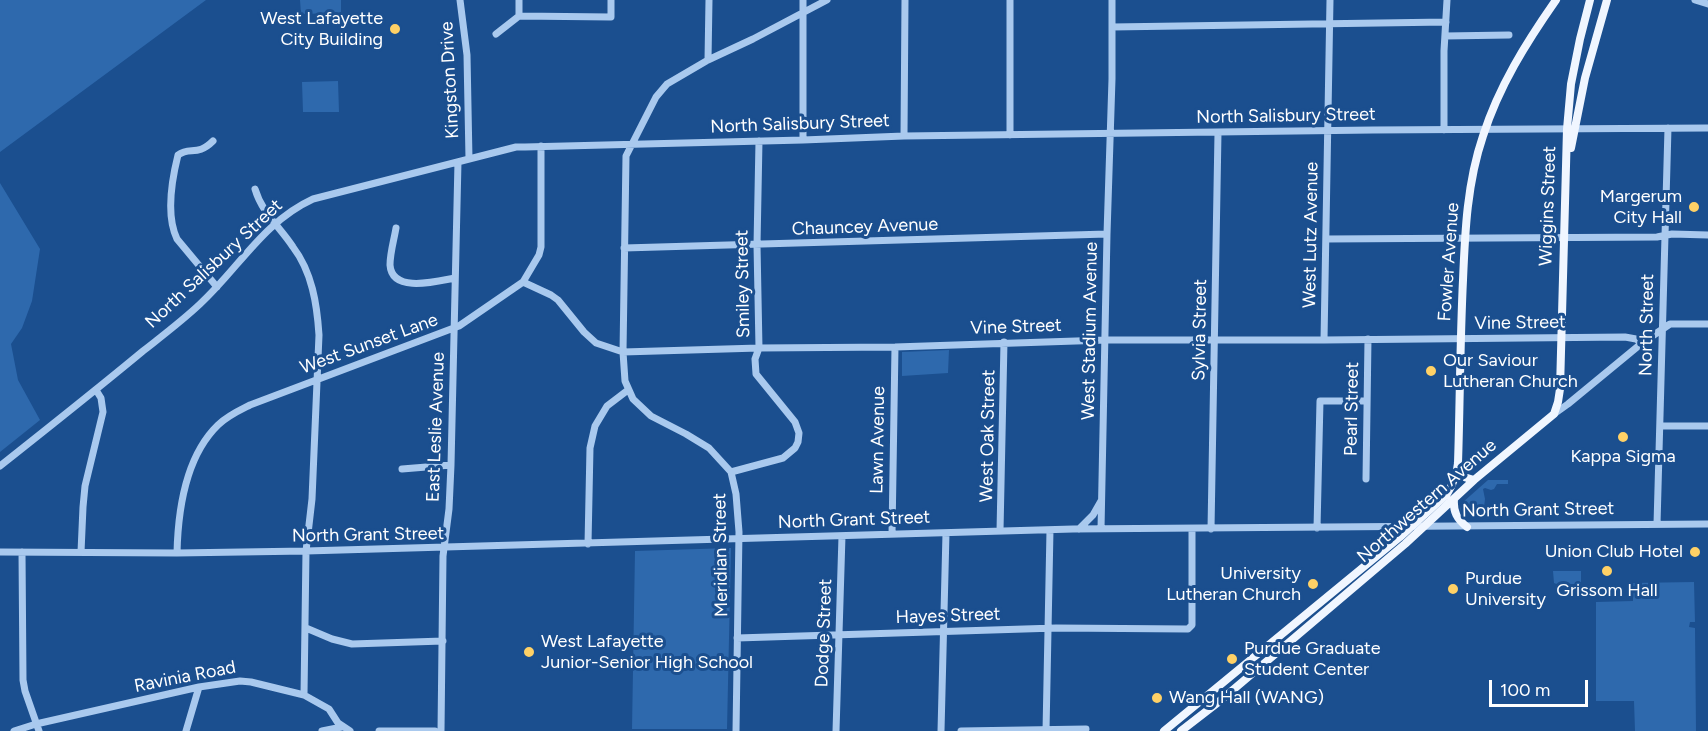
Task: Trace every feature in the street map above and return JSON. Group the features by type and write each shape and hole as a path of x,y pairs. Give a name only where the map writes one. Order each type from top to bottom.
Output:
{"main road":[{"name":"Fowler Avenue","path":"1411,528 1446,494 1455,478 1458,463 1460,339 1465,238 1469,193 1485,129 1515,62 1556,0"},
{"name":"Wiggins Street","path":"1554,414 1560,388 1563,238 1571,84 1590,0"},
{"path":"1570,129 1607,0"},
{"name":"Northwestern Avenue","path":"1180,731 1221,700 1424,527 1474,480 1554,414"},
{"path":"1458,463 1464,477 1474,480"},
{"path":"1454,499 1455,514 1467,527"},
{"name":"Northwestern Avenue","path":"1164,731 1411,528"}],"street":[{"name":"Kingston Drive","path":"460,0 467,55 469,159"},
{"path":"519,0 519,16"},
{"path":"496,34 519,16 611,17 611,0"},
{"path":"708,60 709,0"},
{"path":"803,0 803,140"},
{"path":"588,544 590,448 595,426 607,406 628,390 625,381 623,352 626,156 628,150 663,88 708,60 827,0"},
{"path":"904,136 905,0"},
{"path":"1010,0 1010,135"},
{"name":"West Stadium Avenue","path":"1101,529 1112,0"},
{"name":"West Lutz Avenue","path":"1324,340 1330,0"},
{"path":"1444,130 1447,0"},
{"path":"1695,0 1708,4"},
{"path":"1112,27 1446,22"},
{"path":"1445,36 1509,35"},
{"name":"North Street","path":"1657,524 1668,128"},
{"name":"North Salisbury Street","path":"0,466 200,304 259,238 292,210 313,199 516,147 904,136 1708,128"},
{"name":"Sylvia Street","path":"1211,529 1218,132"},
{"path":"213,141 200,150 184,151 178,155 171,211 177,239 217,287"},
{"name":"Smiley Street","path":"731,472 783,458 795,448 799,434 795,422 756,374 755,359 759,348 757,245 759,141"},
{"name":"West Sunset Lane","path":"177,553 180,513 185,487 200,450 216,427 235,412 454,329 523,282 539,255 541,247 541,146"},
{"name":"East Leslie Avenue","path":"441,731 443,548 449,509 451,465 458,162"},
{"path":"255,189 265,212 302,260 315,298 319,335 312,499 306,551 304,695"},
{"path":"396,228 390,268 396,278 414,283 455,278"},
{"name":"Chauncey Avenue","path":"624,248 1107,234"},
{"path":"1326,239 1708,235"},
{"name":"Vine Street","path":"523,282 558,300 596,343 623,352 1106,340 1628,337 1642,343"},
{"name":"Northwestern Avenue","path":"1554,414 1661,329 1673,324 1708,324"},
{"name":"Pearl Street","path":"1366,479 1368,339"},
{"name":"West Oak Street","path":"1000,531 1004,342"},
{"name":"Lawn Avenue","path":"892,534 895,347"},
{"path":"81,552 85,486 103,412 102,398 96,390"},
{"name":"Meridian Street","path":"628,390 642,409 709,448 731,472 736,494 739,538 736,731"},
{"path":"1317,528 1320,401 1367,401"},
{"path":"1660,426 1708,426"},
{"path":"402,469 451,465"},
{"path":"1079,529 1093,515 1102,499"},
{"name":"North Grant Street","path":"0,552 306,551 1079,529 1708,524"},
{"name":"Hayes Street","path":"737,638 1048,628 1186,629 1192,625 1192,529"},
{"path":"1046,730 1050,530"},
{"path":"941,731 946,533"},
{"name":"Dodge Street","path":"836,731 842,536"},
{"path":"22,552 23,680 38,728"},
{"path":"306,628 332,639 352,644 443,640"},
{"name":"Ravinia Road","path":"14,731 38,728 199,687 246,681 304,695 329,709 342,727 350,731"},
{"path":"186,731 199,687"},
{"path":"322,731 342,727"},
{"path":"961,731 1086,729"},
{"path":"379,731 435,731"}],"shaded area":[{"path":"0,0 206,0 0,152"},
{"path":"300,0 341,0 341,13 301,14"},
{"path":"338,81 339,112 303,112 302,82"},
{"path":"0,183 40,249 32,301 22,328 11,344 18,380 40,420 0,452"},
{"path":"949,350 948,373 902,376 902,352"},
{"path":"1488,480 1508,480 1508,484 1497,484 1491,490 1483,489 1485,499 1483,516 1462,513 1460,509 1462,503"},
{"path":"731,548 727,729 632,729 635,551"},
{"path":"1553,571 1581,571 1581,589 1569,589 1554,583"},
{"path":"1694,582 1695,622 1690,622 1689,627 1695,628 1696,731 1635,731 1634,701 1596,701 1596,602 1633,601 1633,583"}],"place":[{"name":"West Lafayette City Building","path":"395,29"},
{"name":"Margerum City Hall","path":"1694,207"},
{"name":"Our Saviour Lutheran Church","path":"1431,371"},
{"name":"Kappa Sigma","path":"1623,437"},
{"name":"Union Club Hotel","path":"1695,552"},
{"name":"Grissom Hall","path":"1607,571"},
{"name":"University Lutheran Church","path":"1313,584"},
{"name":"Purdue University","path":"1453,589"},
{"name":"West Lafayette Junior-Senior High School","path":"529,652"},
{"name":"Purdue Graduate Student Center","path":"1232,659"},
{"name":"Wang Hall (WANG)","path":"1157,698"}]}
